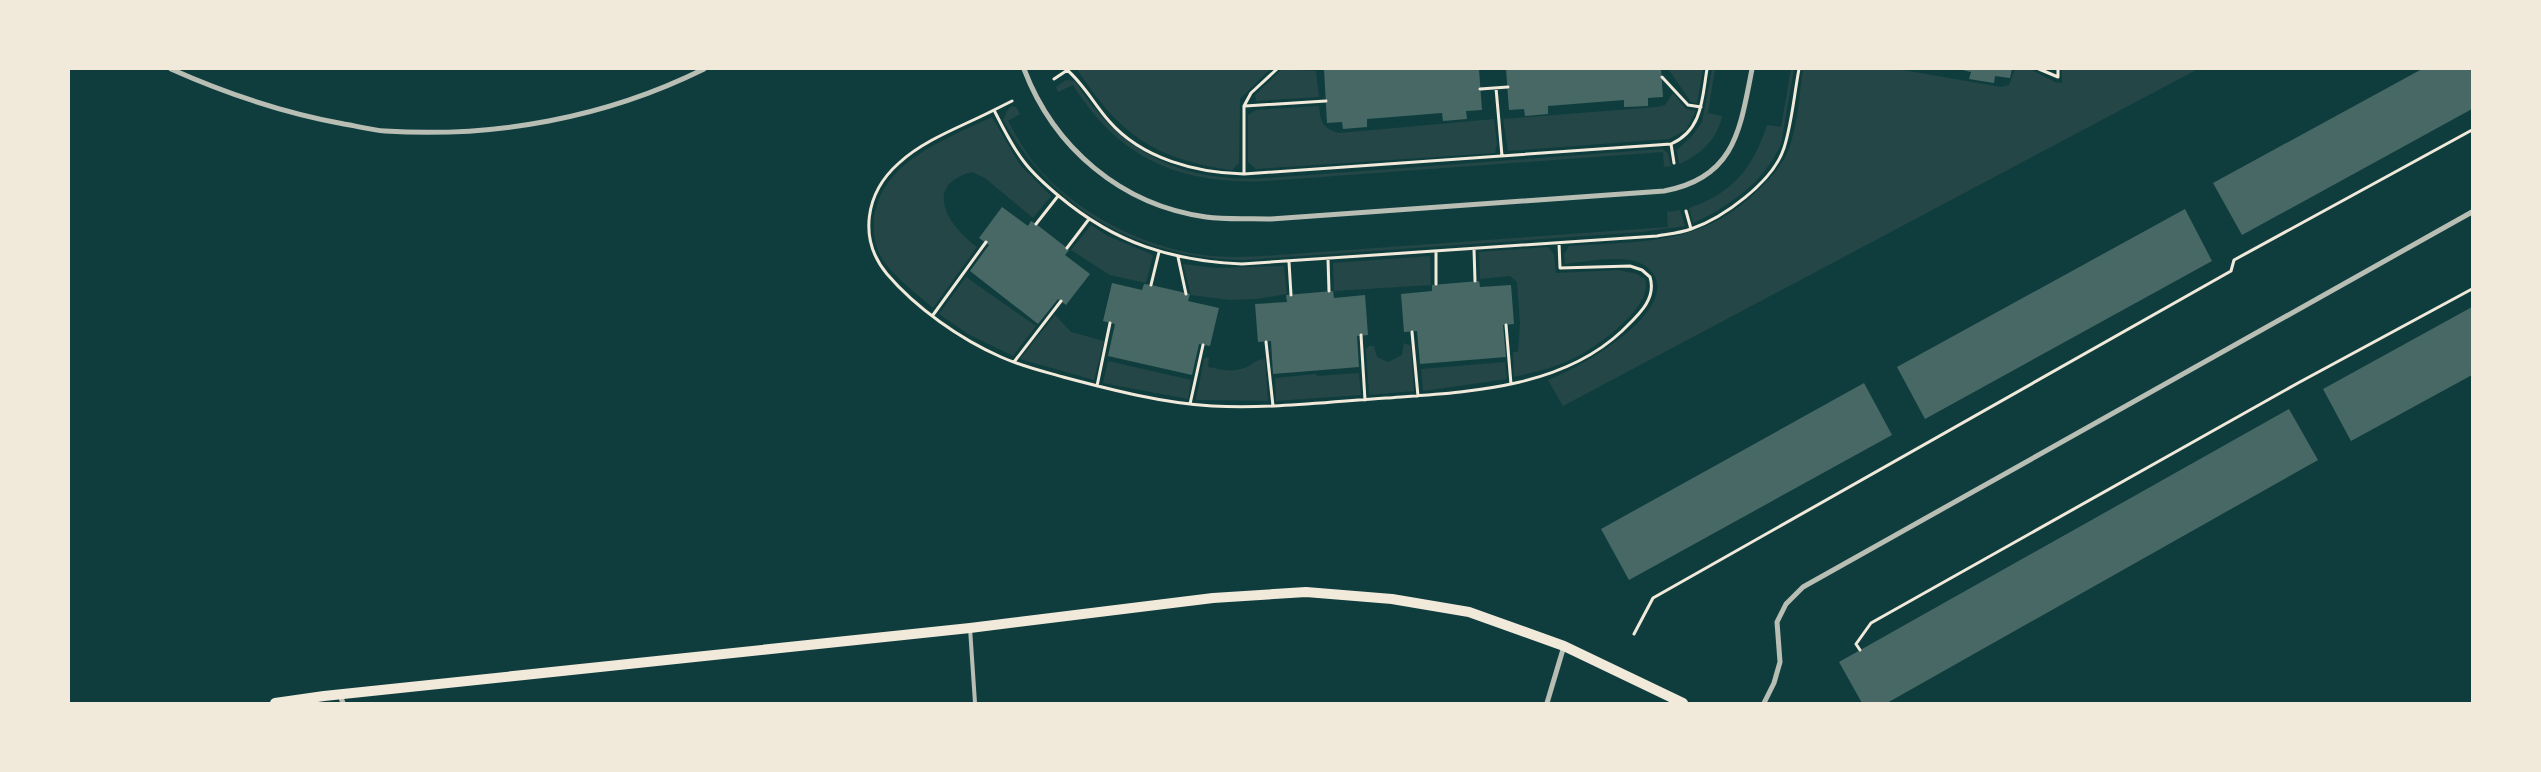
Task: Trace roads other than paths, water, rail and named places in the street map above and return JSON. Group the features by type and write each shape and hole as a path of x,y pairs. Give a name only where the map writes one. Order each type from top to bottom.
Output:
{"main road":[{"path":"275,703 342,699 970,628 1213,598 1306,592 1392,599 1469,612 1564,646 1682,703"}],"street":[{"path":"172,69 251,102 312,118 384,131 492,131 592,113 672,85 704,69"},
{"path":"1024,69 1032,90 1048,118 1069,145 1098,173 1122,189 1173,210 1207,217 1271,219 1681,188 1700,180 1717,166 1731,149 1743,114 1752,69"},
{"path":"1764,703 1774,683 1780,662 1778,622 1786,604 1803,587 2472,212"},
{"path":"1547,703 1564,646"}],"lane":[{"path":"970,628 975,703"}]}
